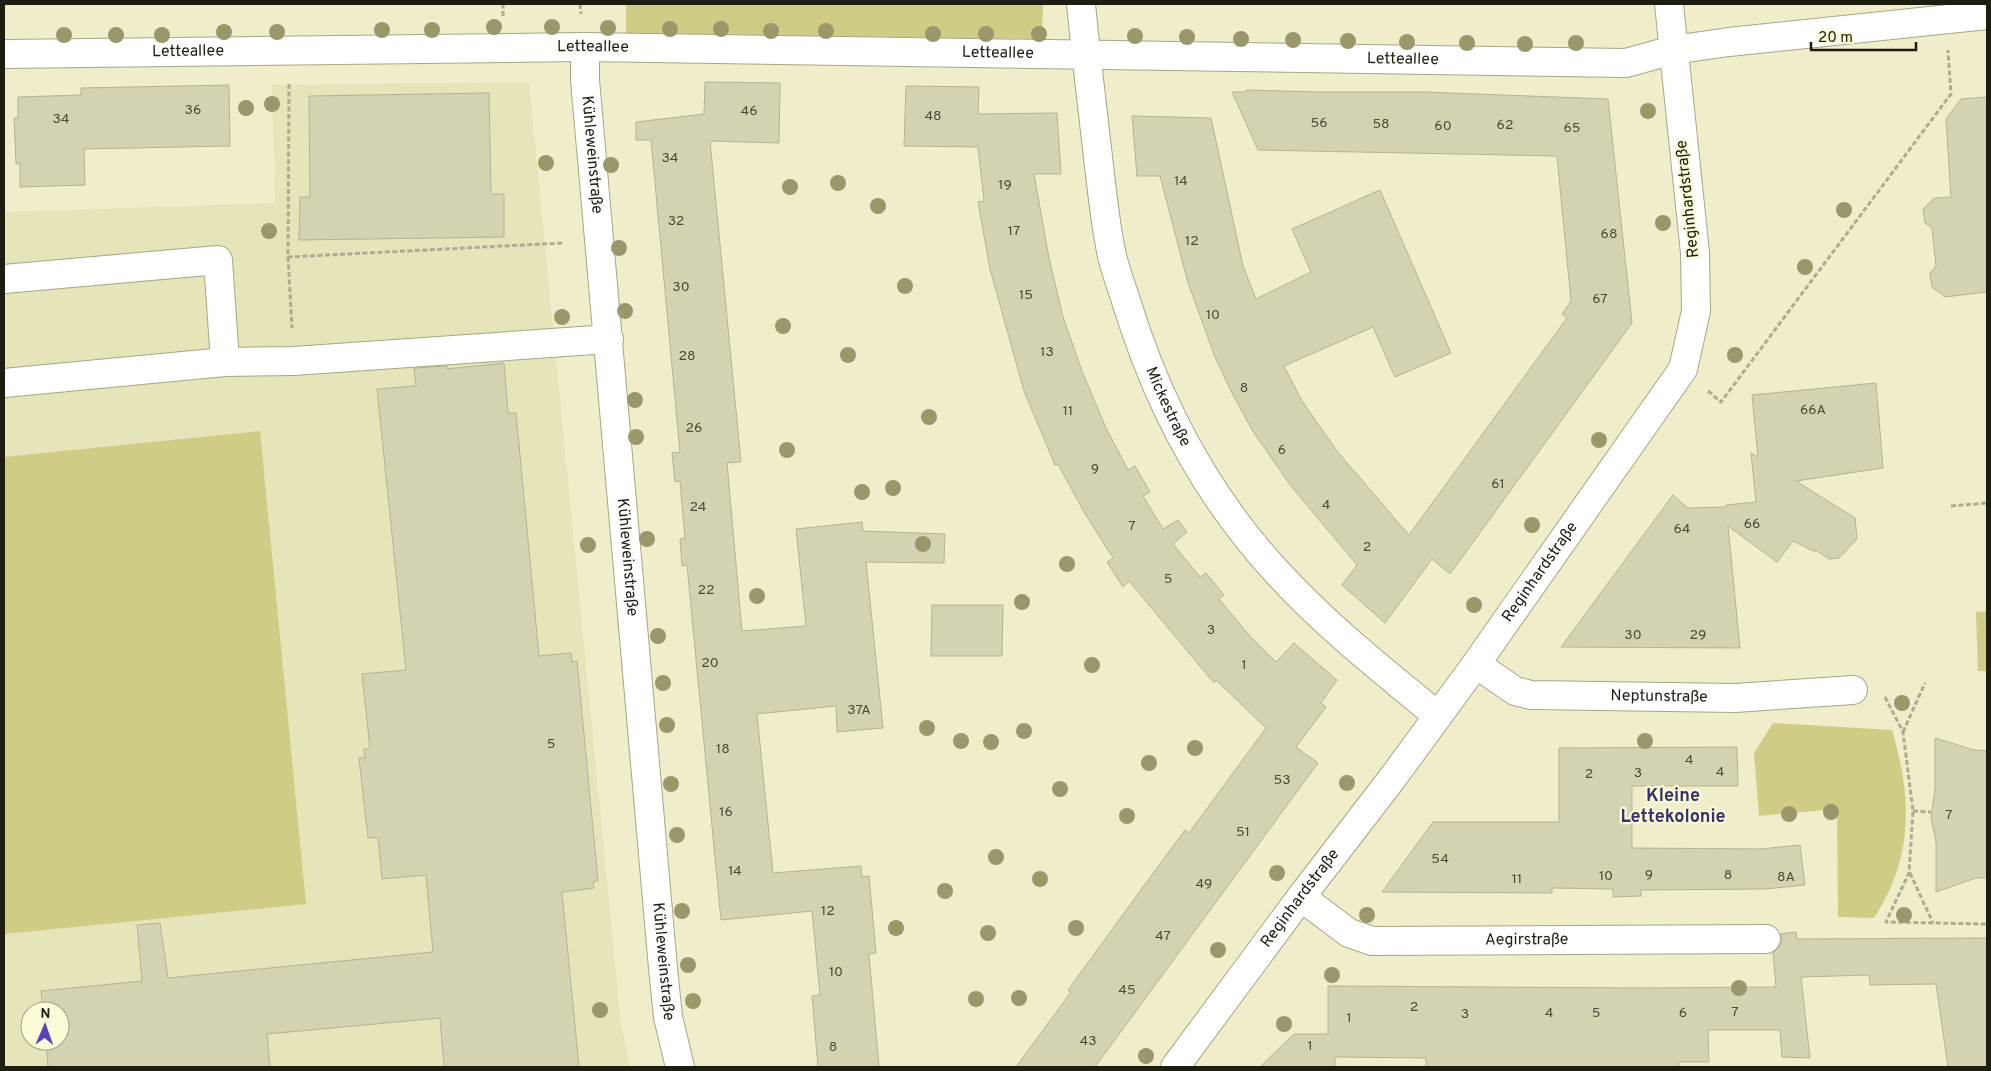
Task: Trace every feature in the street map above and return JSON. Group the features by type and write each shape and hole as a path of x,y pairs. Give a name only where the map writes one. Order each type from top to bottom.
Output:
{"street":[{"name":"Mickestraße","path":"1081,4 1106,226 1113,258 1134,327 1159,393 1193,460 1234,519 1275,570 1323,620 1438,716"},
{"name":"Reginhardstraße","path":"1175,1067 1476,664 1683,369 1696,311 1695,253 1669,4"},
{"name":"Letteallee","path":"4,54 584,47 1626,63 1673,50 1729,42 1987,15"},
{"name":"Kühleweinstraße","path":"584,47 585,80 663,968 668,1017 680,1067"},
{"path":"4,279 218,260 225,362"},
{"path":"4,383 225,362 294,361 609,339"},
{"name":"Neptunstraße","path":"1476,664 1515,691 1531,695 1735,698 1853,690"},
{"name":"Aegirstraße","path":"1301,897 1349,933 1372,941 1766,939"}],"path":[{"path":"1683,369 1721,402 1951,94 1947,46"},
{"path":"289,78 288,256 294,361"},
{"path":"288,256 563,243"},
{"path":"1951,506 1987,503"},
{"path":"1902,732 1925,683"},
{"path":"1881,690 1902,732 1913,811 1910,873 1886,922 1987,924"},
{"path":"1913,811 1931,812"},
{"path":"1910,873 1934,923"}],"shaded area":[{"path":"626,4 1043,4 1042,38 626,33"},
{"path":"529,82 621,1025 630,1067 4,1067 4,212 275,203 272,85"},
{"path":"260,431 306,904 4,934 4,457"},
{"path":"1987,611 1987,671 1978,671 1976,612"},
{"path":"1773,723 1892,730 1903,779 1906,826 1903,849 1896,872 1887,895 1874,918 1838,917 1837,809 1759,816 1754,753"}],"building":[{"path":"705,82 780,83 779,143 710,141 741,462 727,463 742,631 806,626 796,529 862,522 863,531 945,534 944,563 866,562 883,728 837,732 836,706 757,714 773,873 861,866 862,877 869,876 876,953 869,954 879,1067 818,1067 812,996 820,995 812,911 721,920 687,565 682,566 680,539 685,538 680,481 675,482 672,453 680,452 651,140 636,140 636,122 704,114"},
{"path":"229,85 230,146 84,149 85,185 20,187 20,163 16,164 14,118 18,118 18,97 81,95 81,88"},
{"path":"906,86 979,87 978,114 1057,113 1061,174 1034,174 1049,258 1063,317 1082,371 1106,428 1128,470 1135,466 1150,492 1143,496 1163,529 1178,520 1187,532 1173,544 1200,577 1206,573 1224,595 1219,599 1249,635 1276,662 1294,643 1337,680 1321,703 1326,707 1296,747 1318,763 1095,1067 1016,1067 1071,992 1068,990 1185,830 1189,833 1266,728 1216,680 1214,683 1129,581 1123,587 1107,562 1113,558 1084,512 1058,464 1055,465 1024,391 990,269 978,202 984,201 978,147 904,146"},
{"path":"1246,90 1424,92 1608,99 1632,323 1450,574 1432,559 1385,623 1342,585 1357,565 1291,486 1252,430 1230,389 1215,357 1188,283 1160,176 1137,176 1132,116 1211,118 1243,266 1256,299 1311,272 1292,229 1380,190 1451,353 1395,377 1373,327 1284,366 1302,401 1337,451 1409,535 1567,318 1562,314 1571,301 1557,156 1258,150 1232,92 1246,92"},
{"path":"489,93 491,194 504,194 504,237 299,240 300,197 310,197 309,96"},
{"path":"1987,97 1987,292 1945,297 1932,287 1930,273 1936,266 1932,228 1925,223 1923,209 1934,198 1951,197 1946,119 1961,99"},
{"path":"504,363 508,413 516,413 539,656 571,653 572,662 577,661 598,881 593,882 594,888 562,892 579,1067 444,1067 440,1018 267,1034 270,1067 48,1067 47,1051 70,1051 70,1001 42,1001 41,991 142,981 137,925 160,923 168,978 433,952 426,875 382,879 378,837 368,838 359,758 365,758 364,749 370,748 362,674 406,670 377,389 416,386 414,368 447,366 447,369"},
{"path":"1876,383 1883,468 1796,481 1855,518 1857,539 1839,558 1829,559 1817,551 1813,551 1793,541 1777,562 1728,526 1740,648 1561,647 1673,495 1688,508 1726,507 1726,505 1756,502 1751,453 1758,457 1752,395"},
{"path":"932,605 1003,605 1002,656 931,656"},
{"path":"1935,738 1974,750 1987,751 1987,878 1976,878 1936,892 1936,842 1931,818 1935,789"},
{"path":"1737,747 1738,786 1632,786 1632,848 1761,849 1800,845 1805,885 1765,889 1641,890 1641,896 1613,897 1613,889 1552,888 1552,893 1382,892 1433,822 1559,822 1559,748"},
{"path":"1796,932 1797,939 1987,938 1987,1067 1948,1067 1936,984 1870,985 1869,975 1801,977 1810,1058 1782,1057 1780,1030 1708,1030 1709,1062 1679,1062 1679,1067 1426,1067 1426,1058 1335,1057 1335,1067 1260,1067 1294,1034 1328,1034 1328,986 1776,987 1773,953 1780,946 1782,939 1780,934"}],"district":[{"name":"Kleine Lettekolonie","path":"1673,806"}]}
